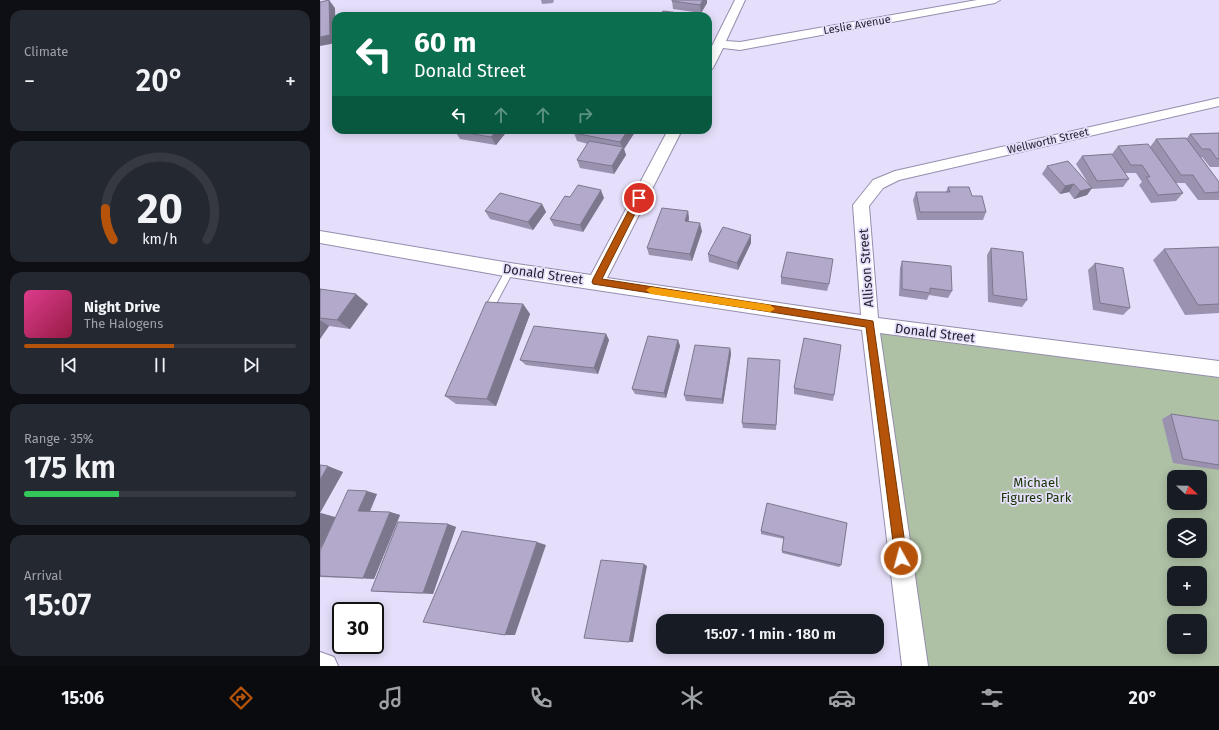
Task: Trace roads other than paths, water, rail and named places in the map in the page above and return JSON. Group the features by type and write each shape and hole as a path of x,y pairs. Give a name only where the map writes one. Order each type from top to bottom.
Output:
{"street":[{"path":"712,58 740,0"},
{"name":"Leslie Avenue","path":"719,44 740,46 995,0"},
{"name":"Wellworth Street","path":"878,184 895,176 1219,102"},
{"path":"596,282 673,134"},
{"name":"Allison Street","path":"878,184 862,205 870,324 915,666"},
{"name":"Donald Street","path":"320,238 510,270 870,324 1219,370"},
{"path":"320,665 324,666"}],"lane":[{"path":"483,322 492,300 510,270"}],"park label":[{"name":"Michael Figures Park","path":"1036,490"}]}
